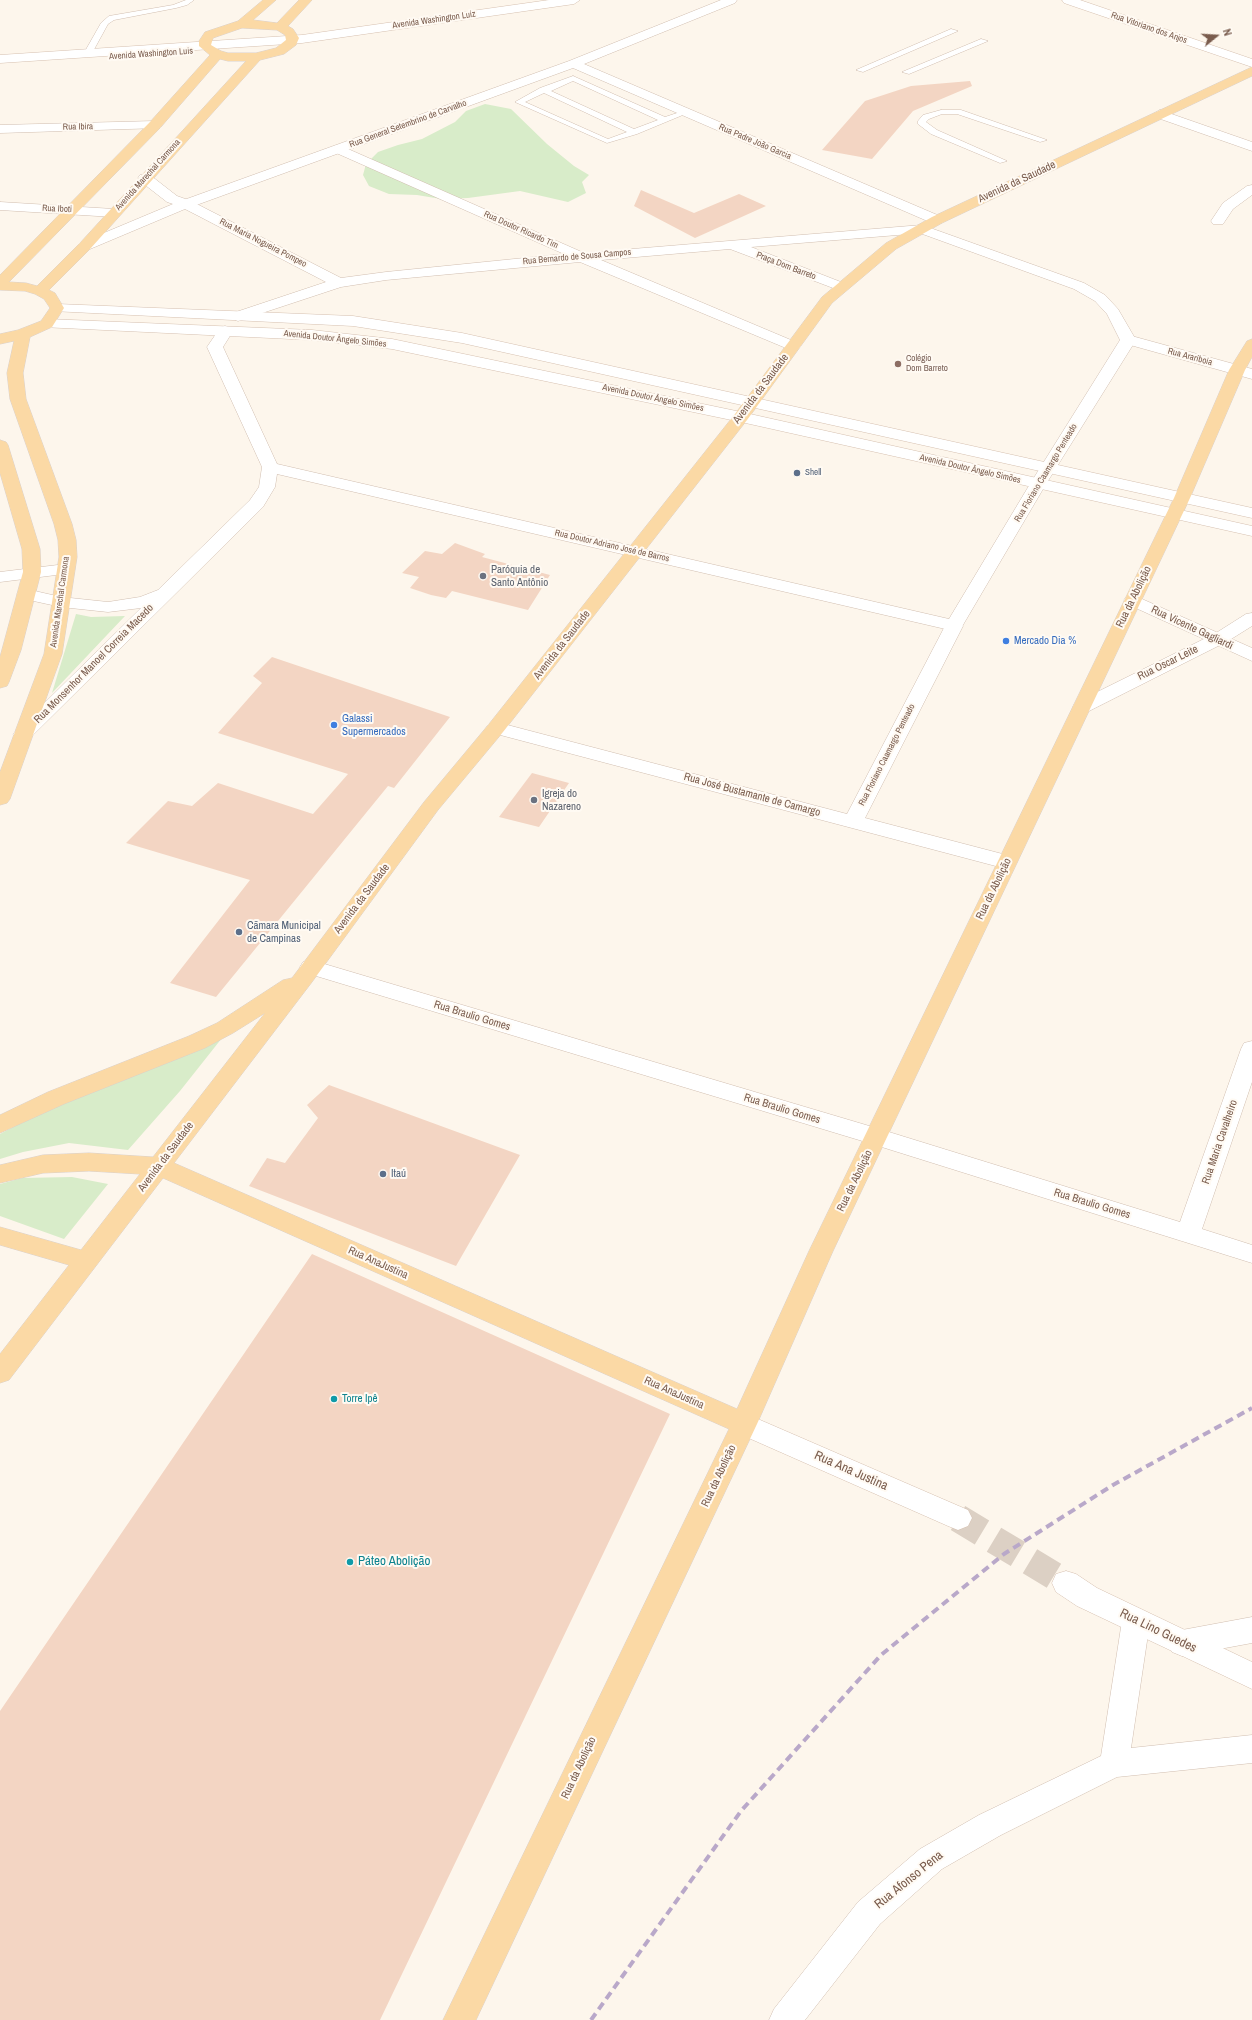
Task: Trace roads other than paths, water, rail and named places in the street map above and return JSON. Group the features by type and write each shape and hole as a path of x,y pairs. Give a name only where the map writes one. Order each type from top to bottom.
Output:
{"main road":[{"path":"242,24 270,0"},
{"path":"280,27 306,0"},
{"path":"242,24 280,27 289,32 296,39 280,51 256,57 235,57 211,50 205,40 209,35 223,28 242,24"},
{"path":"0,285 156,125 211,50"},
{"name":"Avenida Marechal Carmona","path":"40,291 85,246 256,57"},
{"name":"Avenida da Saudade","path":"0,1373 307,972 431,806 496,728 741,417 827,300 891,246 938,220 1252,71"},
{"path":"0,285 26,287 40,291 50,296 57,308 47,324 23,334 0,339"},
{"name":"Avenida Marechal Carmona","path":"0,799 52,654 66,569 67,540 63,524 18,399 15,373 23,334"},
{"name":"Rua da Abolição","path":"459,2020 744,1424 821,1251 1178,506 1244,372 1252,344"},
{"path":"0,445 31,549 32,572 12,650 0,682"},
{"path":"0,1125 56,1098 197,1042 225,1028 307,972"},
{"name":"Rua AnaJustina","path":"0,1174 43,1164 89,1162 159,1166 744,1424"},
{"path":"0,1236 87,1261"}],"street":[{"name":"Avenida Washington Luiz","path":"296,39 574,0"},
{"name":"Rua General Setembrino de Carvalho","path":"85,246 186,204 573,64 731,0"},
{"name":"Rua Vitoriano dos Anjos","path":"1068,0 1252,63"},
{"name":"Avenida Washington Luis","path":"0,65 211,50 296,39"},
{"name":"Avenida Washington Luis","path":"0,59 88,53 211,50"},
{"name":"Rua Padre João Garcia","path":"573,64 938,220"},
{"path":"1160,114 1252,147"},
{"name":"Rua Ibira","path":"0,129 156,125"},
{"name":"Rua Doutor Ricardo Tim","path":"339,149 582,257 793,346"},
{"name":"Rua Maria Nogueira Pompeo","path":"145,178 164,194 339,283"},
{"path":"1218,221 1228,206 1252,189"},
{"name":"Rua Iboti","path":"0,206 114,213"},
{"path":"922,229 1080,286 1100,298 1112,312 1128,340"},
{"name":"Rua Bernardo de Sousa Campos","path":"238,316 339,283 386,276 730,244 922,229"},
{"name":"Praça Dom Barreto","path":"730,244 842,287"},
{"name":"Avenida Doutor Ângelo Simões","path":"57,308 353,321 462,338 1047,468 1178,506 1252,531"},
{"name":"Avenida Doutor Ângelo Simões","path":"47,324 225,330 312,335 392,344 470,359 741,417 1038,484 1178,506 1252,513"},
{"path":"225,330 215,347 217,355 270,467"},
{"name":"Rua Arariboia","path":"1128,340 1244,372"},
{"name":"Rua Floriano Caamargo Penteado","path":"853,822 954,626 1047,468 1128,340"},
{"name":"Rua Doutor Adriano José de Barros","path":"270,467 954,626"},
{"name":"Rua Monsenhor Manoel Correia Macedo","path":"24,734 258,503 267,487 270,467"},
{"path":"0,577 66,569"},
{"name":"Rua Monsenhor Manoel Correia Macedo","path":"26,594 61,602 108,607 144,602 165,594"},
{"name":"Rua Vicente Gagliardi","path":"1133,600 1252,655"},
{"name":"Rua Oscar Leite","path":"1082,707 1217,639 1252,618"},
{"name":"Rua José Bustamante de Camargo","path":"496,728 1008,862"},
{"name":"Rua Braulio Gomes","path":"307,972 876,1137 1252,1254"},
{"name":"Rua Maria Cavalheiro","path":"1188,1234 1252,1049"},
{"name":"Rua Ana Justina","path":"744,1424 958,1518"},
{"name":"Rua Lino Guedes","path":"1066,1583 1087,1597 1252,1676"},
{"path":"1114,1764 1136,1621"},
{"path":"1182,1643 1252,1630"},
{"name":"Rua Afonso Pena","path":"785,2020 869,1913 931,1859 990,1825 1114,1764 1252,1748"}],"lane":[{"path":"88,53 105,23 112,18 174,7 185,4 190,0"},
{"path":"860,70 954,31"},
{"path":"906,72 984,41"},
{"path":"665,120 576,78 569,78 519,102 606,141 634,132 686,112"},
{"path":"543,90 634,132"},
{"path":"1003,161 934,132 922,124 922,121 926,117 940,112 958,112 1043,140"}],"tunnel":[{"path":"958,1518 1066,1583"}],"railway":[{"path":"591,2020 741,1811 881,1655 1004,1554 1113,1485 1252,1408"}],"place":[{"name":"Colégio Dom Barreto","path":"898,364"},
{"name":"Shell","path":"797,473"},
{"name":"Paróquia de Santo Antônio","path":"483,576"},
{"name":"Mercado Dia %","path":"1006,641"},
{"name":"Galassi Supermercados","path":"334,725"},
{"name":"Igreja do Nazareno","path":"534,800"},
{"name":"Cãmara Municipal de Campinas","path":"239,932"},
{"name":"Itaú","path":"383,1174"},
{"name":"Torre Ipê","path":"334,1399"},
{"name":"Páteo Abolição","path":"350,1562"}]}
